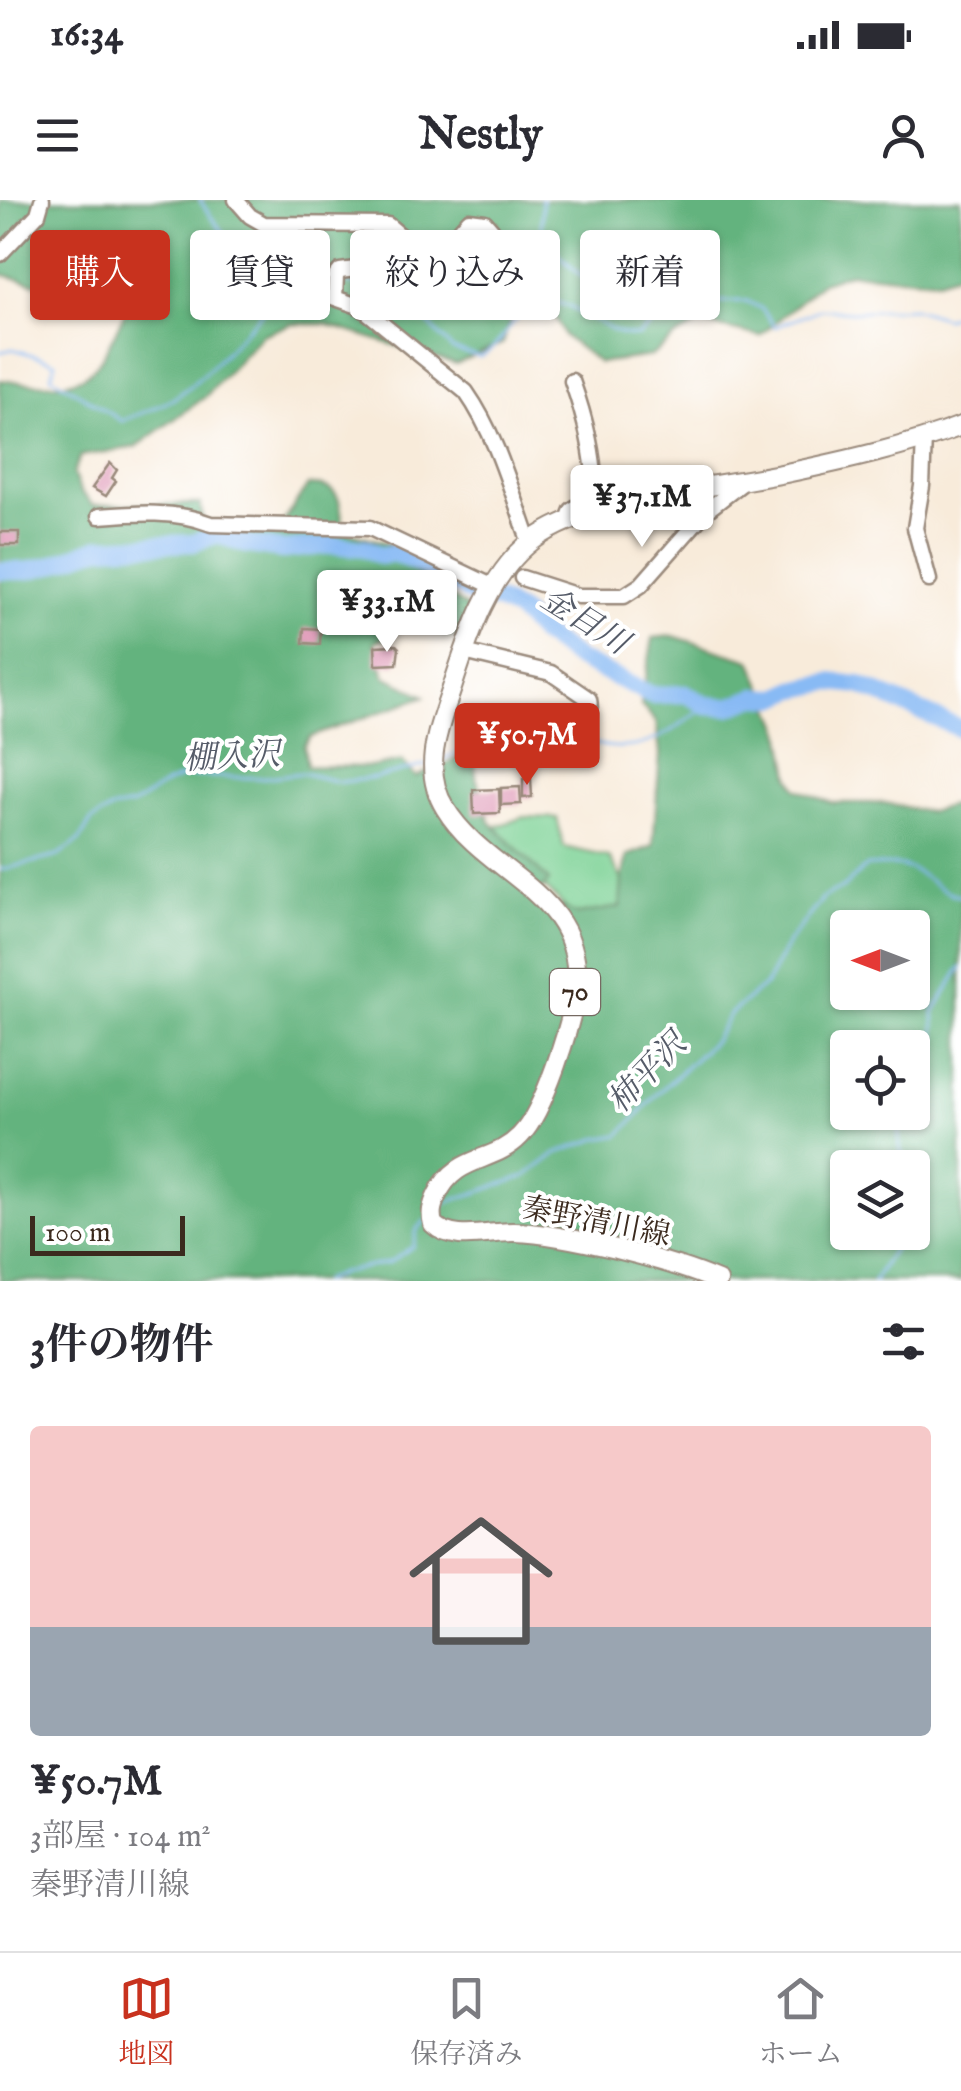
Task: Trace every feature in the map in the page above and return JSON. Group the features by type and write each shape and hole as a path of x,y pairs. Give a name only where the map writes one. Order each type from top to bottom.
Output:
{"main road":[{"name":"秦野清川線","path":"718,1281 664,1262 552,1237 515,1232 446,1233 432,1216 440,1188 463,1164 497,1152 522,1135 544,1098 574,1004 576,983 574,948 559,917 457,824 439,797 433,764 438,730 480,613 530,542 567,522 666,494 747,480 961,426"}],"street":[{"path":"0,254 38,214 42,200"},
{"path":"236,200 250,216 264,224 388,225 422,254 438,254 469,220 485,222 492,230 492,254 478,271 437,277 380,266 340,271 335,298 361,307 466,392 477,407 530,542"},
{"path":"567,522 572,510 592,496 594,484 572,381"},
{"path":"924,438 915,528 929,580"},
{"path":"522,578 578,596 624,596 641,585 706,511 747,480"},
{"path":"99,516 149,512 191,517 211,524 370,528 492,591"},
{"path":"464,652 551,673 589,699 587,724 573,754"}],"green space":[{"path":"0,200 961,200 961,272 938,280 849,273 822,282 760,336 701,323 651,356 599,363 565,337 557,320 560,320 560,230 350,230 350,320 510,320 503,343 456,364 325,324 291,324 262,335 205,397 136,447 81,456 73,473 80,491 93,505 200,504 204,523 282,524 308,485 328,488 338,497 343,531 394,545 406,566 469,609 462,637 446,636 404,616 394,634 374,642 385,676 425,696 310,737 304,746 307,766 371,767 402,761 416,777 474,751 476,777 490,822 549,881 534,897 578,914 620,907 627,856 653,846 660,754 656,722 641,705 653,638 673,636 751,660 782,731 790,776 797,789 832,803 885,803 929,812 961,802 961,1281 0,1281 0,380 75,380 100,361 121,320 170,320 170,230 30,230 30,282 0,274"},
{"path":"524,817 557,818 564,847 609,857 637,905 607,915 572,914 486,830"}],"building":[{"path":"110,463 117,470 112,478 116,481 106,496 92,488"},
{"path":"0,532 19,532 19,545 0,545"},
{"path":"324,576 338,581 334,592 320,588"},
{"path":"352,608 359,610 359,624 352,626 345,624 343,617 345,610"},
{"path":"428,608 440,613 436,633 420,626"},
{"path":"304,628 321,629 320,644 303,643"},
{"path":"396,645 397,664 376,665 375,646"},
{"path":"523,779 531,779 532,797 523,798"},
{"path":"520,787 521,804 501,805 501,788"},
{"path":"499,789 500,813 474,814 473,790"}],"waterway":[{"path":"200,200 222,230"},
{"path":"542,200 541,237 580,275"},
{"path":"342,283 390,288 406,299 452,349 480,357 528,309 548,301 613,330 638,336 654,322 679,286 710,302 747,301 762,309 775,327 821,309 852,312 913,308 945,318 961,313"},
{"path":"0,352 13,349 56,362 51,376 122,421 167,402 190,386 255,320"},
{"name":"金目川","path":"0,571 52,565 100,547 193,543 218,534 244,544 283,550 332,545 366,548 381,556 393,553 443,574 473,595 498,601 521,613 540,633 579,660 652,695 686,694 706,705 729,707 756,697 776,698 830,682 860,685 961,729"},
{"name":"棚入沢","path":"586,741 604,746 636,746 664,735 706,705"},
{"name":"棚入沢","path":"495,738 548,724 574,735"},
{"name":"棚入沢","path":"442,759 485,741"},
{"name":"棚入沢","path":"0,870 58,856 80,840 91,821 112,809 133,805 185,776 261,778 302,773 340,782 376,778 426,765"},
{"name":"柿平沢","path":"442,1204 526,1176 557,1153 620,1135 714,1041 730,1014 766,984 789,941 824,897 844,887 867,866 901,866 961,896"},
{"path":"930,1059 936,1055 934,1012 961,967"},
{"path":"899,1130 901,1150"},
{"name":"柿平沢","path":"323,1281 390,1262 413,1246 417,1229 426,1220"},
{"path":"874,1281 892,1250"}]}
